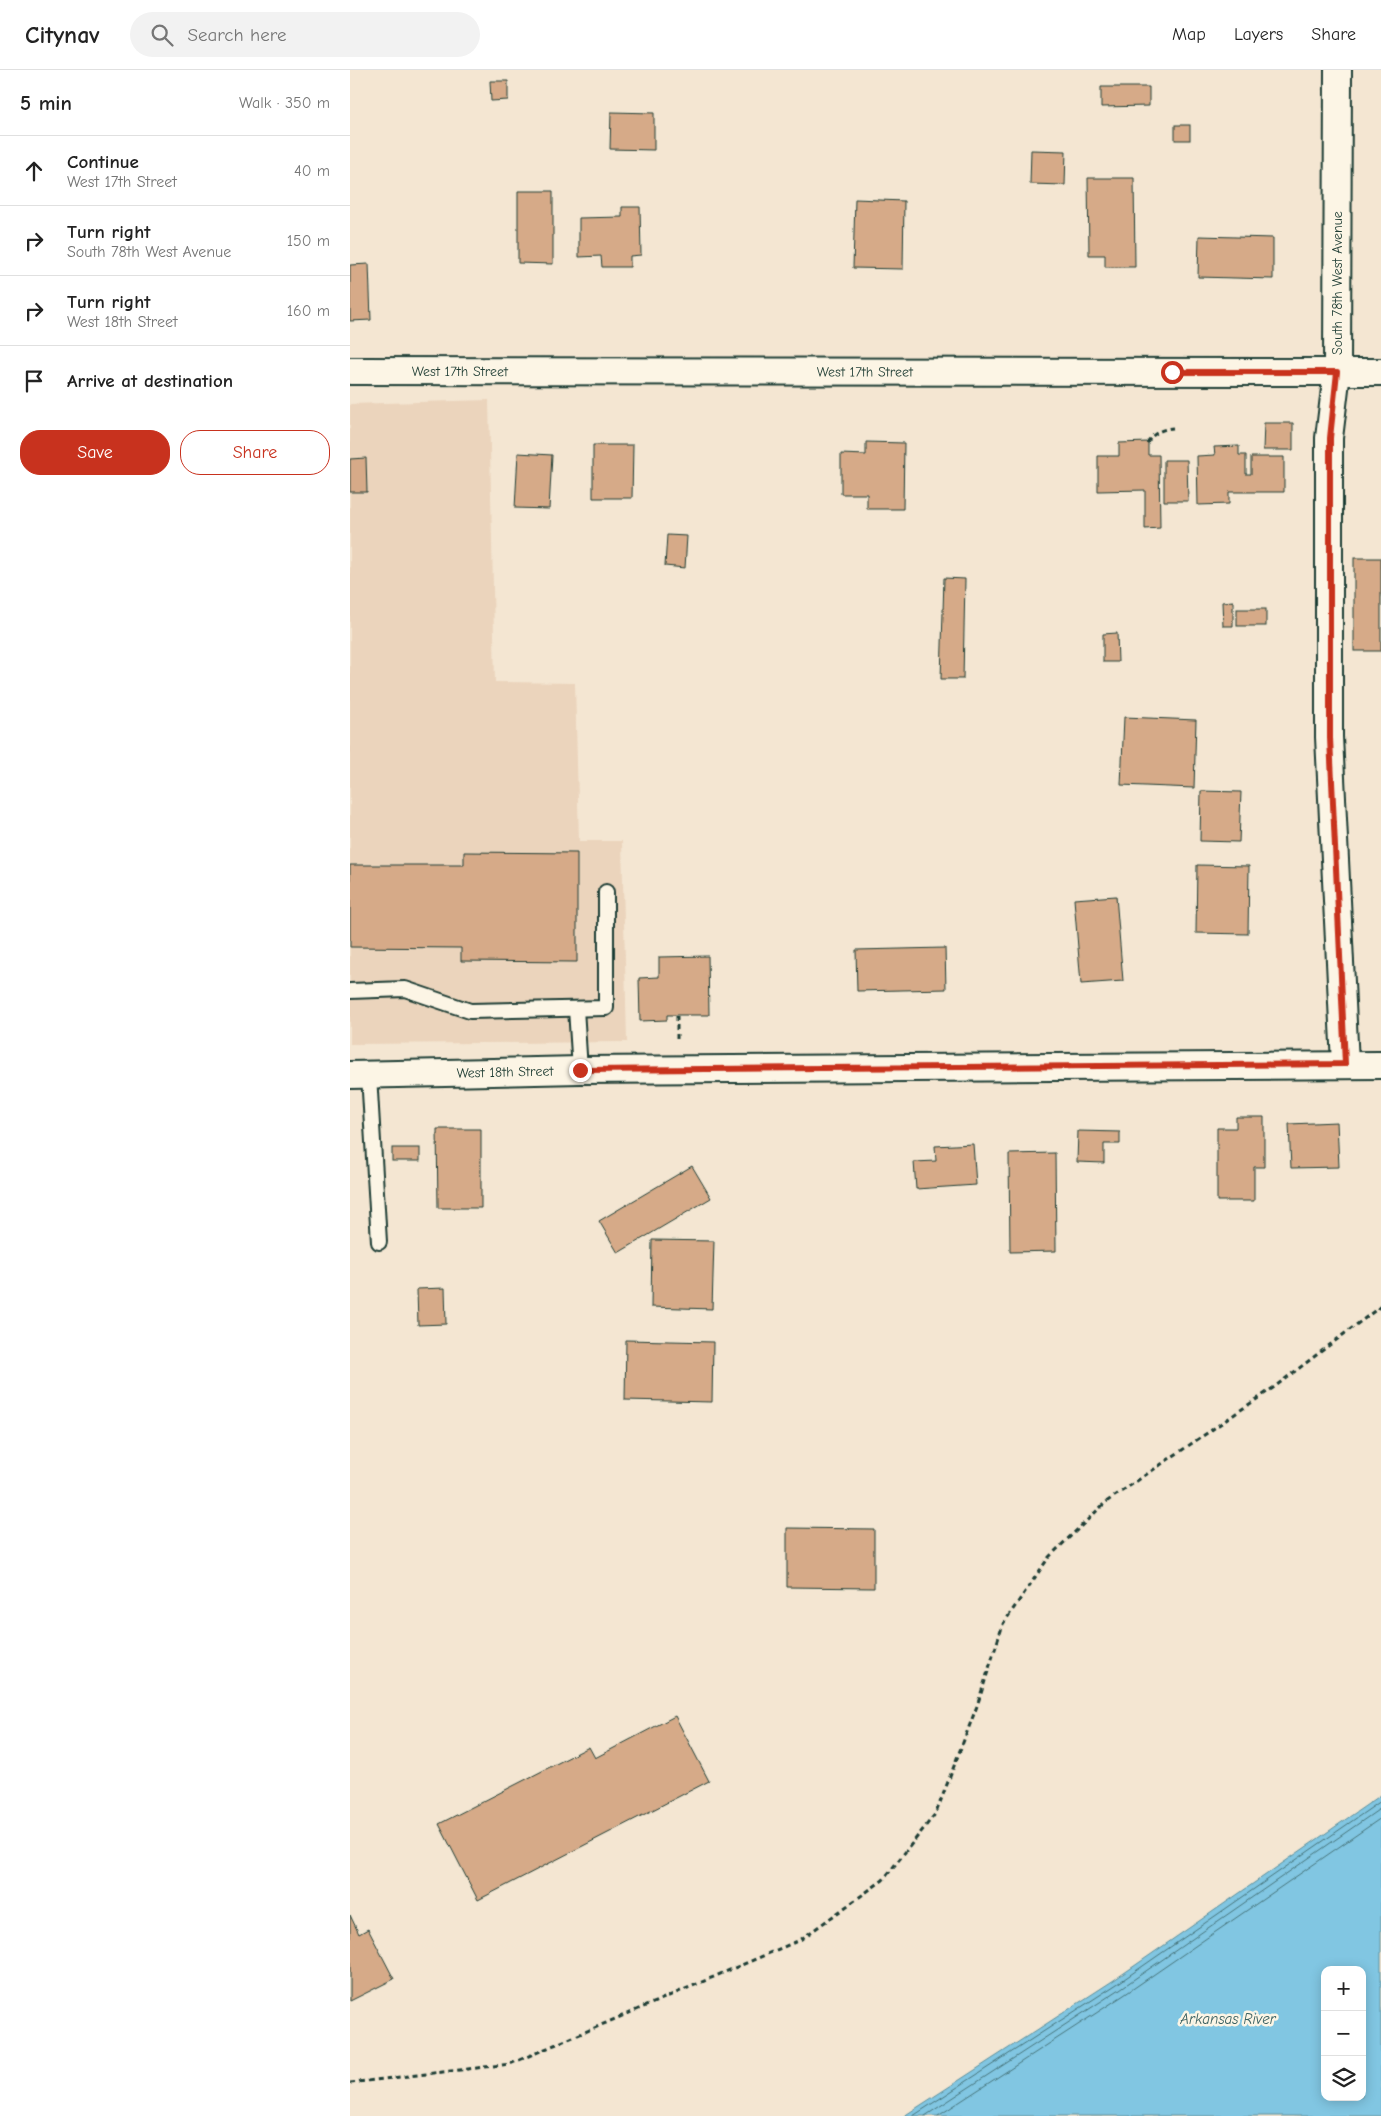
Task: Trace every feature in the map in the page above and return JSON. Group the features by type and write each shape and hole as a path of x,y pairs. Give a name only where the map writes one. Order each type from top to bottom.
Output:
{"street":[{"name":"South 78th West Avenue","path":"1338,70 1337,372 1330,438 1330,738 1345,1064"},
{"name":"West 17th Street","path":"350,371 1381,372"},
{"name":"West 18th Street","path":"360,1075 580,1070 1381,1065"}],"lane":[{"path":"350,991 405,989 470,1011 606,1008 606,892"},
{"path":"576,1009 580,1070"},
{"path":"360,1075 379,1242"}],"path":[{"path":"1147,443 1151,436 1160,431 1173,428"},
{"path":"350,2083 510,2064 800,1940 883,1880 936,1813 977,1706 1003,1624 1049,1557 1106,1502 1274,1388 1381,1306"}],"shaded area":[{"path":"489,400 495,682 575,683 579,841 622,841 627,1042 350,1044 350,404"}],"water":[{"name":"Arkansas River","path":"1381,1795 1381,2116 904,2116 1114,1980"}],"building":[{"path":"490,81 508,81 508,100 491,101"},
{"path":"1101,87 1149,87 1149,106 1101,107"},
{"path":"611,112 654,113 654,150 610,149"},
{"path":"1175,125 1190,125 1190,140 1175,140"},
{"path":"1031,150 1066,151 1065,185 1030,184"},
{"path":"1088,178 1134,178 1135,267 1105,267 1105,255 1089,255"},
{"path":"518,191 553,191 553,264 518,263"},
{"path":"855,199 904,201 903,269 853,268"},
{"path":"622,207 640,207 641,255 630,256 630,267 602,267 601,256 579,257 579,218 622,217"},
{"path":"1199,236 1273,238 1273,279 1198,277"},
{"path":"369,264 371,320 350,321 350,265"},
{"path":"1264,423 1293,423 1293,450 1263,450"},
{"path":"866,442 904,443 903,509 867,509 867,494 841,494 841,454 866,455"},
{"path":"1148,442 1148,455 1159,455 1160,528 1145,529 1145,490 1098,491 1098,456 1119,456 1119,443"},
{"path":"593,445 633,445 632,498 593,498"},
{"path":"1239,446 1239,455 1246,455 1246,474 1251,474 1251,457 1284,457 1284,492 1229,492 1229,504 1198,505 1197,456 1215,455 1214,447"},
{"path":"518,453 552,455 549,509 515,508"},
{"path":"366,458 367,492 350,492 350,459"},
{"path":"1164,460 1187,460 1188,501 1164,501"},
{"path":"667,535 687,536 685,568 665,566"},
{"path":"1354,558 1381,558 1381,651 1354,651"},
{"path":"944,578 965,579 963,679 941,679"},
{"path":"1233,601 1233,626 1223,626 1222,602"},
{"path":"1237,609 1266,609 1266,626 1237,626"},
{"path":"1117,633 1118,662 1103,662 1103,634"},
{"path":"1124,717 1196,720 1194,788 1121,785"},
{"path":"1201,791 1241,792 1239,842 1200,841"},
{"path":"464,852 577,853 577,962 461,961 461,948 350,947 350,865 464,865"},
{"path":"1197,865 1249,866 1248,934 1196,933"},
{"path":"1116,896 1123,981 1081,984 1074,899"},
{"path":"945,948 946,989 857,991 856,950"},
{"path":"708,956 709,1015 667,1015 667,1020 640,1021 639,978 659,977 659,957"},
{"path":"1236,1117 1264,1117 1264,1167 1254,1167 1254,1201 1217,1201 1217,1128 1236,1128"},
{"path":"1337,1122 1339,1167 1291,1168 1289,1124"},
{"path":"437,1129 481,1129 481,1208 438,1208"},
{"path":"1078,1131 1120,1132 1120,1144 1104,1144 1104,1163 1077,1162"},
{"path":"973,1144 976,1185 916,1189 914,1162 936,1161 935,1146"},
{"path":"392,1148 420,1148 420,1161 392,1161"},
{"path":"1055,1153 1056,1251 1010,1252 1009,1154"},
{"path":"692,1166 711,1198 618,1253 599,1221"},
{"path":"652,1240 714,1241 712,1309 651,1307"},
{"path":"445,1288 446,1324 418,1325 417,1289"},
{"path":"626,1340 713,1342 712,1402 625,1400"},
{"path":"787,1528 874,1529 874,1588 787,1587"},
{"path":"675,1716 709,1781 478,1900 439,1824 589,1747 595,1758"},
{"path":"350,1915 359,1934 368,1929 394,1979 350,2001"}],"route":[{"path":"580,1070 1345,1064 1330,738 1330,438 1337,372 1172,372"}]}
